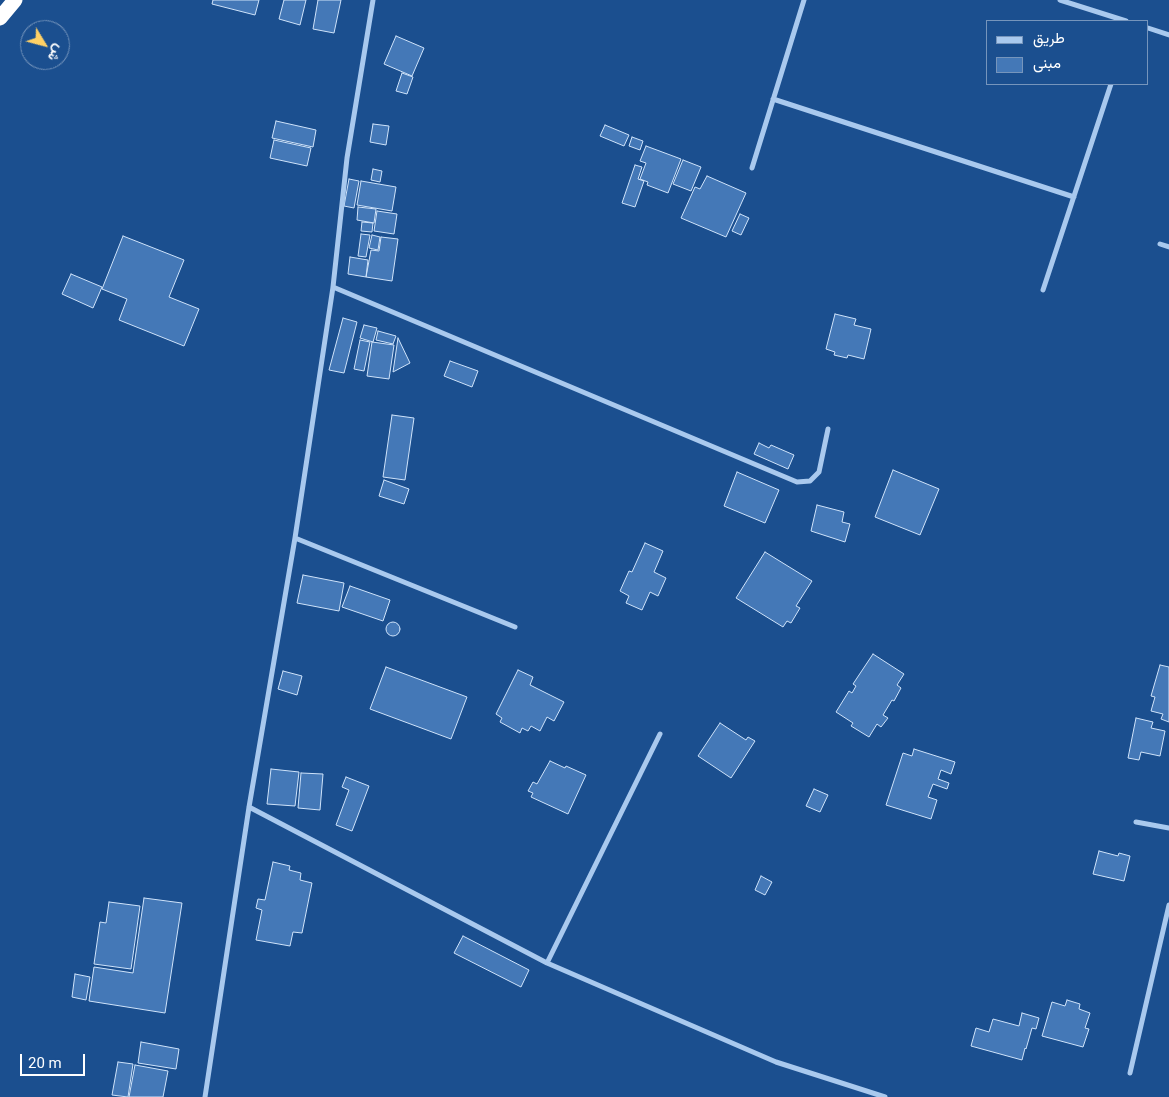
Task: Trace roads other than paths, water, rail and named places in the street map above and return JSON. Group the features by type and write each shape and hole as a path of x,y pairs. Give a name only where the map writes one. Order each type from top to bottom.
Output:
{"highway":[{"path":"0,18 15,0"}],"street":[{"path":"204,1097 249,807 295,538 333,287 347,158 373,0"},
{"path":"752,168 804,0"},
{"path":"1060,0 1123,20"},
{"path":"1149,28 1169,35"},
{"path":"1043,290 1111,85"},
{"path":"774,99 1074,198"},
{"path":"1160,244 1169,247"},
{"path":"333,287 797,482 810,481 819,472 828,429"},
{"path":"295,538 515,627"},
{"path":"547,963 660,734"},
{"path":"249,807 547,963 776,1062 885,1097"},
{"path":"1136,822 1169,828"},
{"path":"1130,1072 1169,905"}]}
